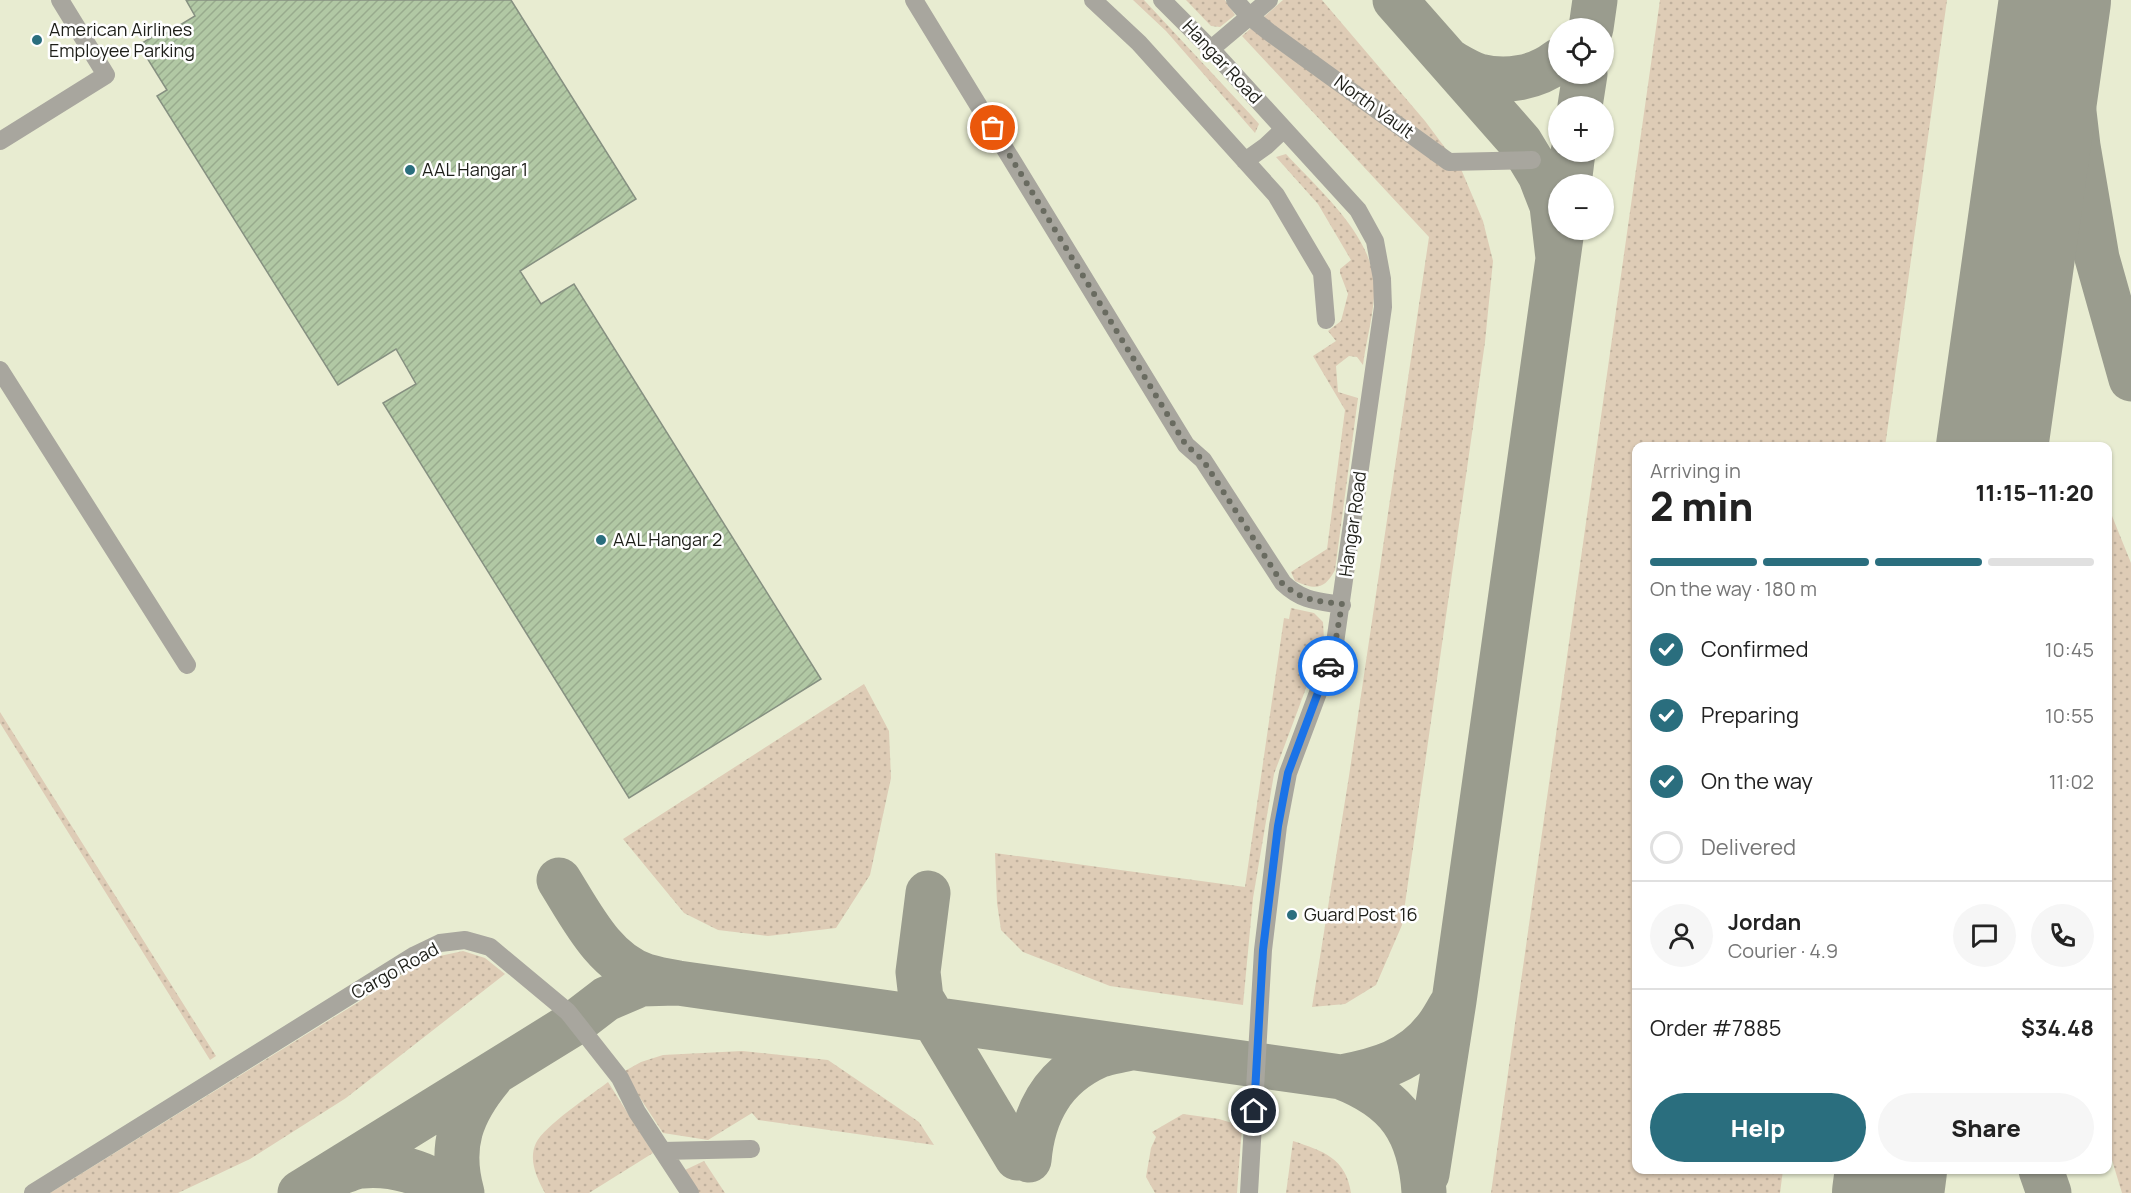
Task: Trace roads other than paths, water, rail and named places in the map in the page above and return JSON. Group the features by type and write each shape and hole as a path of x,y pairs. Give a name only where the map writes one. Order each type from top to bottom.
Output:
{"street":[{"path":"0,141 106,75 60,0"},
{"path":"914,0 1186,445 1203,460 1282,583 1294,594 1307,600 1342,604"},
{"path":"1093,0 1139,43 1276,195 1322,273 1326,320"},
{"name":"Hangar Road","path":"1162,0 1211,49 1358,210 1375,241 1382,279 1383,308 1334,650 1288,773 1278,826 1263,950 1249,1193"},
{"name":"North Vault","path":"1235,0 1249,16 1449,162 1532,160"},
{"path":"1211,49 1269,0"},
{"path":"1245,161 1284,129"},
{"path":"0,370 186,665"},
{"name":"Cargo Road","path":"33,1193 415,955 440,943 465,940 490,947 568,1012 620,1078 637,1112 690,1193"},
{"path":"663,1151 751,1149"}],"place":[{"name":"American Airlines Employee Parking","path":"37,40"},
{"name":"AAL Hangar 1","path":"410,170"},
{"name":"AAL Hangar 2","path":"601,540"},
{"name":"Guard Post 16","path":"1292,915"}]}
